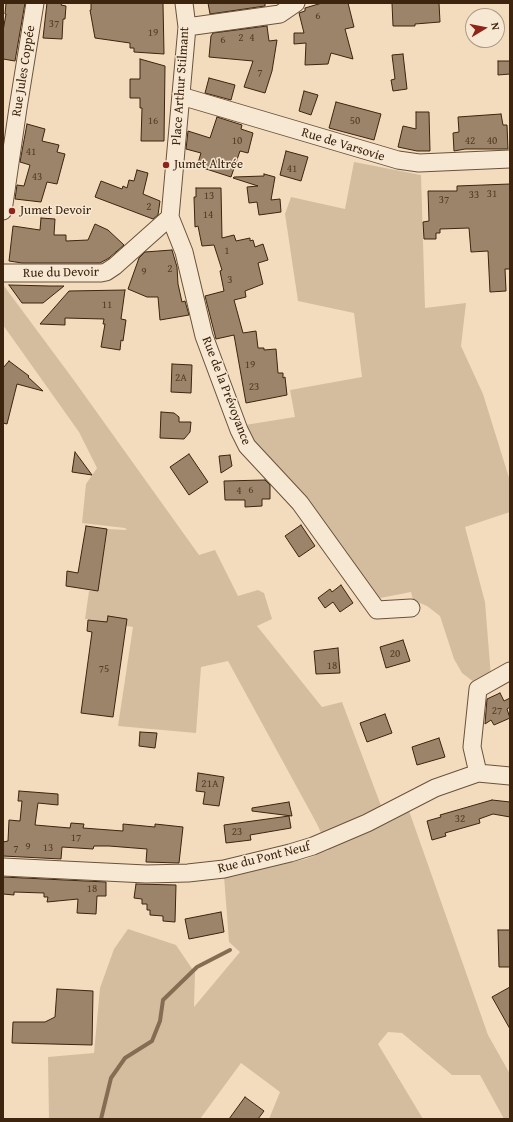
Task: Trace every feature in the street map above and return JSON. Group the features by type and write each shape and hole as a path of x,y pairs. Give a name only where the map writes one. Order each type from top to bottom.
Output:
{"street":[{"name":"Rue Jules Coppée","path":"3,211 18,108 36,3"},
{"name":"Place Arthur Stilmant","path":"170,217 187,27 184,3"},
{"path":"187,27 280,14 296,3"},
{"name":"Rue de Varsovie","path":"181,96 398,160 419,163 510,159"},
{"name":"Rue du Devoir","path":"3,273 106,272 115,266 170,217"},
{"name":"Rue de la Prévoyance","path":"170,217 184,252 204,336 239,430 247,446 300,503 377,610 411,608"},
{"path":"478,773 472,747 478,689 510,671"},
{"name":"Rue du Pont Neuf","path":"3,867 146,874 188,873 224,869 313,846 367,823 435,788 478,773 510,776"}],"shaded area":[{"path":"354,162 421,175 425,308 466,303 461,346 483,394 510,481 510,512 465,527 485,602 491,677 478,685 462,673 454,659 440,616 427,606 413,600 411,592 375,599 315,510 255,447 245,425 295,417 290,390 362,377 354,313 298,301 285,214 291,197 345,209"},
{"path":"4,286 73,379 199,555 215,550 238,596 258,590 264,593 272,619 257,626 322,707 342,702 386,819 408,808 488,1035 510,1074 510,1117 507,1119 504,1119 480,1075 452,1075 402,1033 388,1032 378,1044 423,1119 269,1119 280,1092 241,1063 200,1119 49,1119 48,1057 94,1053 100,988 114,949 128,929 176,945 195,973 194,1007 240,952 229,942 224,876 306,859 329,850 317,824 228,661 201,667 196,733 118,726 133,627 85,619 89,591 98,591 107,529 127,530 125,528 82,523 86,484 97,468 79,432 3,325"}],"building":[{"path":"6,3 25,3 15,61 3,59 3,31"},
{"path":"47,3 62,3 61,5 66,6 65,19 63,19 62,39 43,38"},
{"path":"91,3 163,3 164,54 134,52 134,48 130,48 130,43 95,38 90,10"},
{"path":"208,3 265,3 265,6 210,14"},
{"path":"322,3 348,3 354,27 345,29 353,59 331,53 328,64 305,65 306,43 294,44 294,33 304,33 299,13 305,11 305,8"},
{"path":"392,3 439,3 440,22 415,24 415,26 393,26"},
{"path":"267,26 269,41 277,40 272,71 265,93 244,87 253,61 209,57 211,36 213,33"},
{"path":"403,54 407,89 393,91 391,80 395,79 392,55"},
{"path":"140,59 165,66 164,141 141,141 142,108 140,108 140,98 130,98 130,79 140,79"},
{"path":"498,61 510,61 510,74 498,75"},
{"path":"209,78 235,85 231,100 205,93"},
{"path":"304,91 318,95 311,115 299,111"},
{"path":"336,102 381,114 374,140 329,128"},
{"path":"416,112 429,112 430,151 417,151 398,147 403,126 416,129"},
{"path":"501,114 503,125 507,125 508,149 465,149 454,151 453,133 459,132 458,117"},
{"path":"217,117 242,125 241,129 253,133 248,153 240,151 231,177 197,166 201,153 186,149 188,131 210,138"},
{"path":"27,124 45,129 42,141 59,145 57,152 65,154 57,184 47,182 41,202 15,199 17,185 24,186 30,165 20,162"},
{"path":"286,151 308,157 301,181 280,175"},
{"path":"137,170 148,173 143,194 160,201 158,215 153,219 95,197 101,181 122,189 123,186 127,188 129,180 134,181"},
{"path":"264,174 275,177 271,200 280,199 281,212 259,215 257,202 249,203 247,187 258,186 233,178 264,176"},
{"path":"510,184 510,269 505,269 506,291 490,292 488,251 471,252 469,228 440,229 440,233 436,233 436,239 424,239 423,222 429,221 428,191 457,191 457,186"},
{"path":"196,188 221,188 222,238 234,235 236,241 250,238 250,241 253,240 255,247 263,244 268,260 258,263 263,284 245,291 246,297 234,300 243,333 256,331 258,348 264,348 264,350 276,349 278,373 283,373 283,378 285,377 287,395 246,403 234,335 216,339 205,296 224,291 220,271 222,270 214,245 202,246 198,226 195,227 194,197 196,197"},
{"path":"41,218 55,219 54,235 66,235 66,241 88,240 95,224 108,230 124,245 109,258 100,263 22,263 9,261 13,226 40,230"},
{"path":"172,250 177,267 178,284 182,302 185,301 189,315 160,320 158,297 147,297 128,289 139,258 145,252"},
{"path":"9,285 64,286 43,303 22,303"},
{"path":"125,290 121,319 126,320 120,350 101,347 105,324 103,324 104,319 65,318 65,325 40,324 69,291"},
{"path":"9,361 29,376 28,377 43,391 17,384 7,424 3,423 3,368"},
{"path":"172,364 192,365 191,393 171,392"},
{"path":"161,412 174,413 179,417 179,422 191,422 190,432 184,439 160,438"},
{"path":"75,452 92,475 72,472"},
{"path":"189,454 208,482 189,495 170,467"},
{"path":"230,455 232,466 221,473 219,456"},
{"path":"265,480 270,485 270,499 262,499 262,506 245,507 245,500 225,500 224,481"},
{"path":"301,525 315,546 299,557 285,536"},
{"path":"86,526 107,529 98,591 66,586 67,571 78,573"},
{"path":"341,585 353,603 340,612 333,602 325,608 318,598 330,589 332,592"},
{"path":"108,616 127,619 113,717 81,713 92,632 87,631 88,620 107,622"},
{"path":"403,640 410,661 386,668 380,647"},
{"path":"338,648 340,673 316,674 314,651"},
{"path":"500,693 504,701 510,698 510,707 507,709 510,718 494,725 491,720 485,724 487,699"},
{"path":"385,714 392,733 367,742 360,723"},
{"path":"140,732 157,733 155,748 139,746"},
{"path":"439,738 445,757 417,765 412,747"},
{"path":"198,773 224,777 219,806 203,804 205,792 196,791"},
{"path":"19,791 58,794 58,805 38,803 35,825 70,828 71,823 84,824 83,828 123,831 123,824 155,827 155,824 183,827 179,863 146,862 147,849 109,846 94,846 93,849 62,847 61,859 3,856 3,842 8,841 9,820 20,821 22,801 18,801"},
{"path":"492,800 510,802 510,817 493,814 479,819 480,823 445,833 446,836 432,840 427,821 441,817 440,815"},
{"path":"289,802 292,816 252,811 252,808"},
{"path":"289,816 291,828 250,835 251,840 226,843 224,825"},
{"path":"3,877 106,882 106,896 97,896 96,914 77,913 78,899 47,902 48,897 44,897 44,893 14,892 14,895 3,894"},
{"path":"136,884 176,885 175,922 163,921 163,916 150,915 150,910 147,910 147,904 142,904 142,899 134,898"},
{"path":"221,912 224,932 189,939 185,919"},
{"path":"498,930 510,930 510,967 499,967"},
{"path":"510,987 510,1029 492,997"},
{"path":"57,989 93,991 92,1045 12,1043 13,1022 45,1022 55,1017"},
{"path":"245,1097 264,1111 258,1119 229,1119"}],"waterway":[{"path":"101,1119 111,1078 125,1058 152,1041 160,1021 163,1000 197,967 230,950"}],"place":[{"name":"Jumet Altrée","path":"166,165"},
{"name":"Jumet Devoir","path":"12,211"}]}
